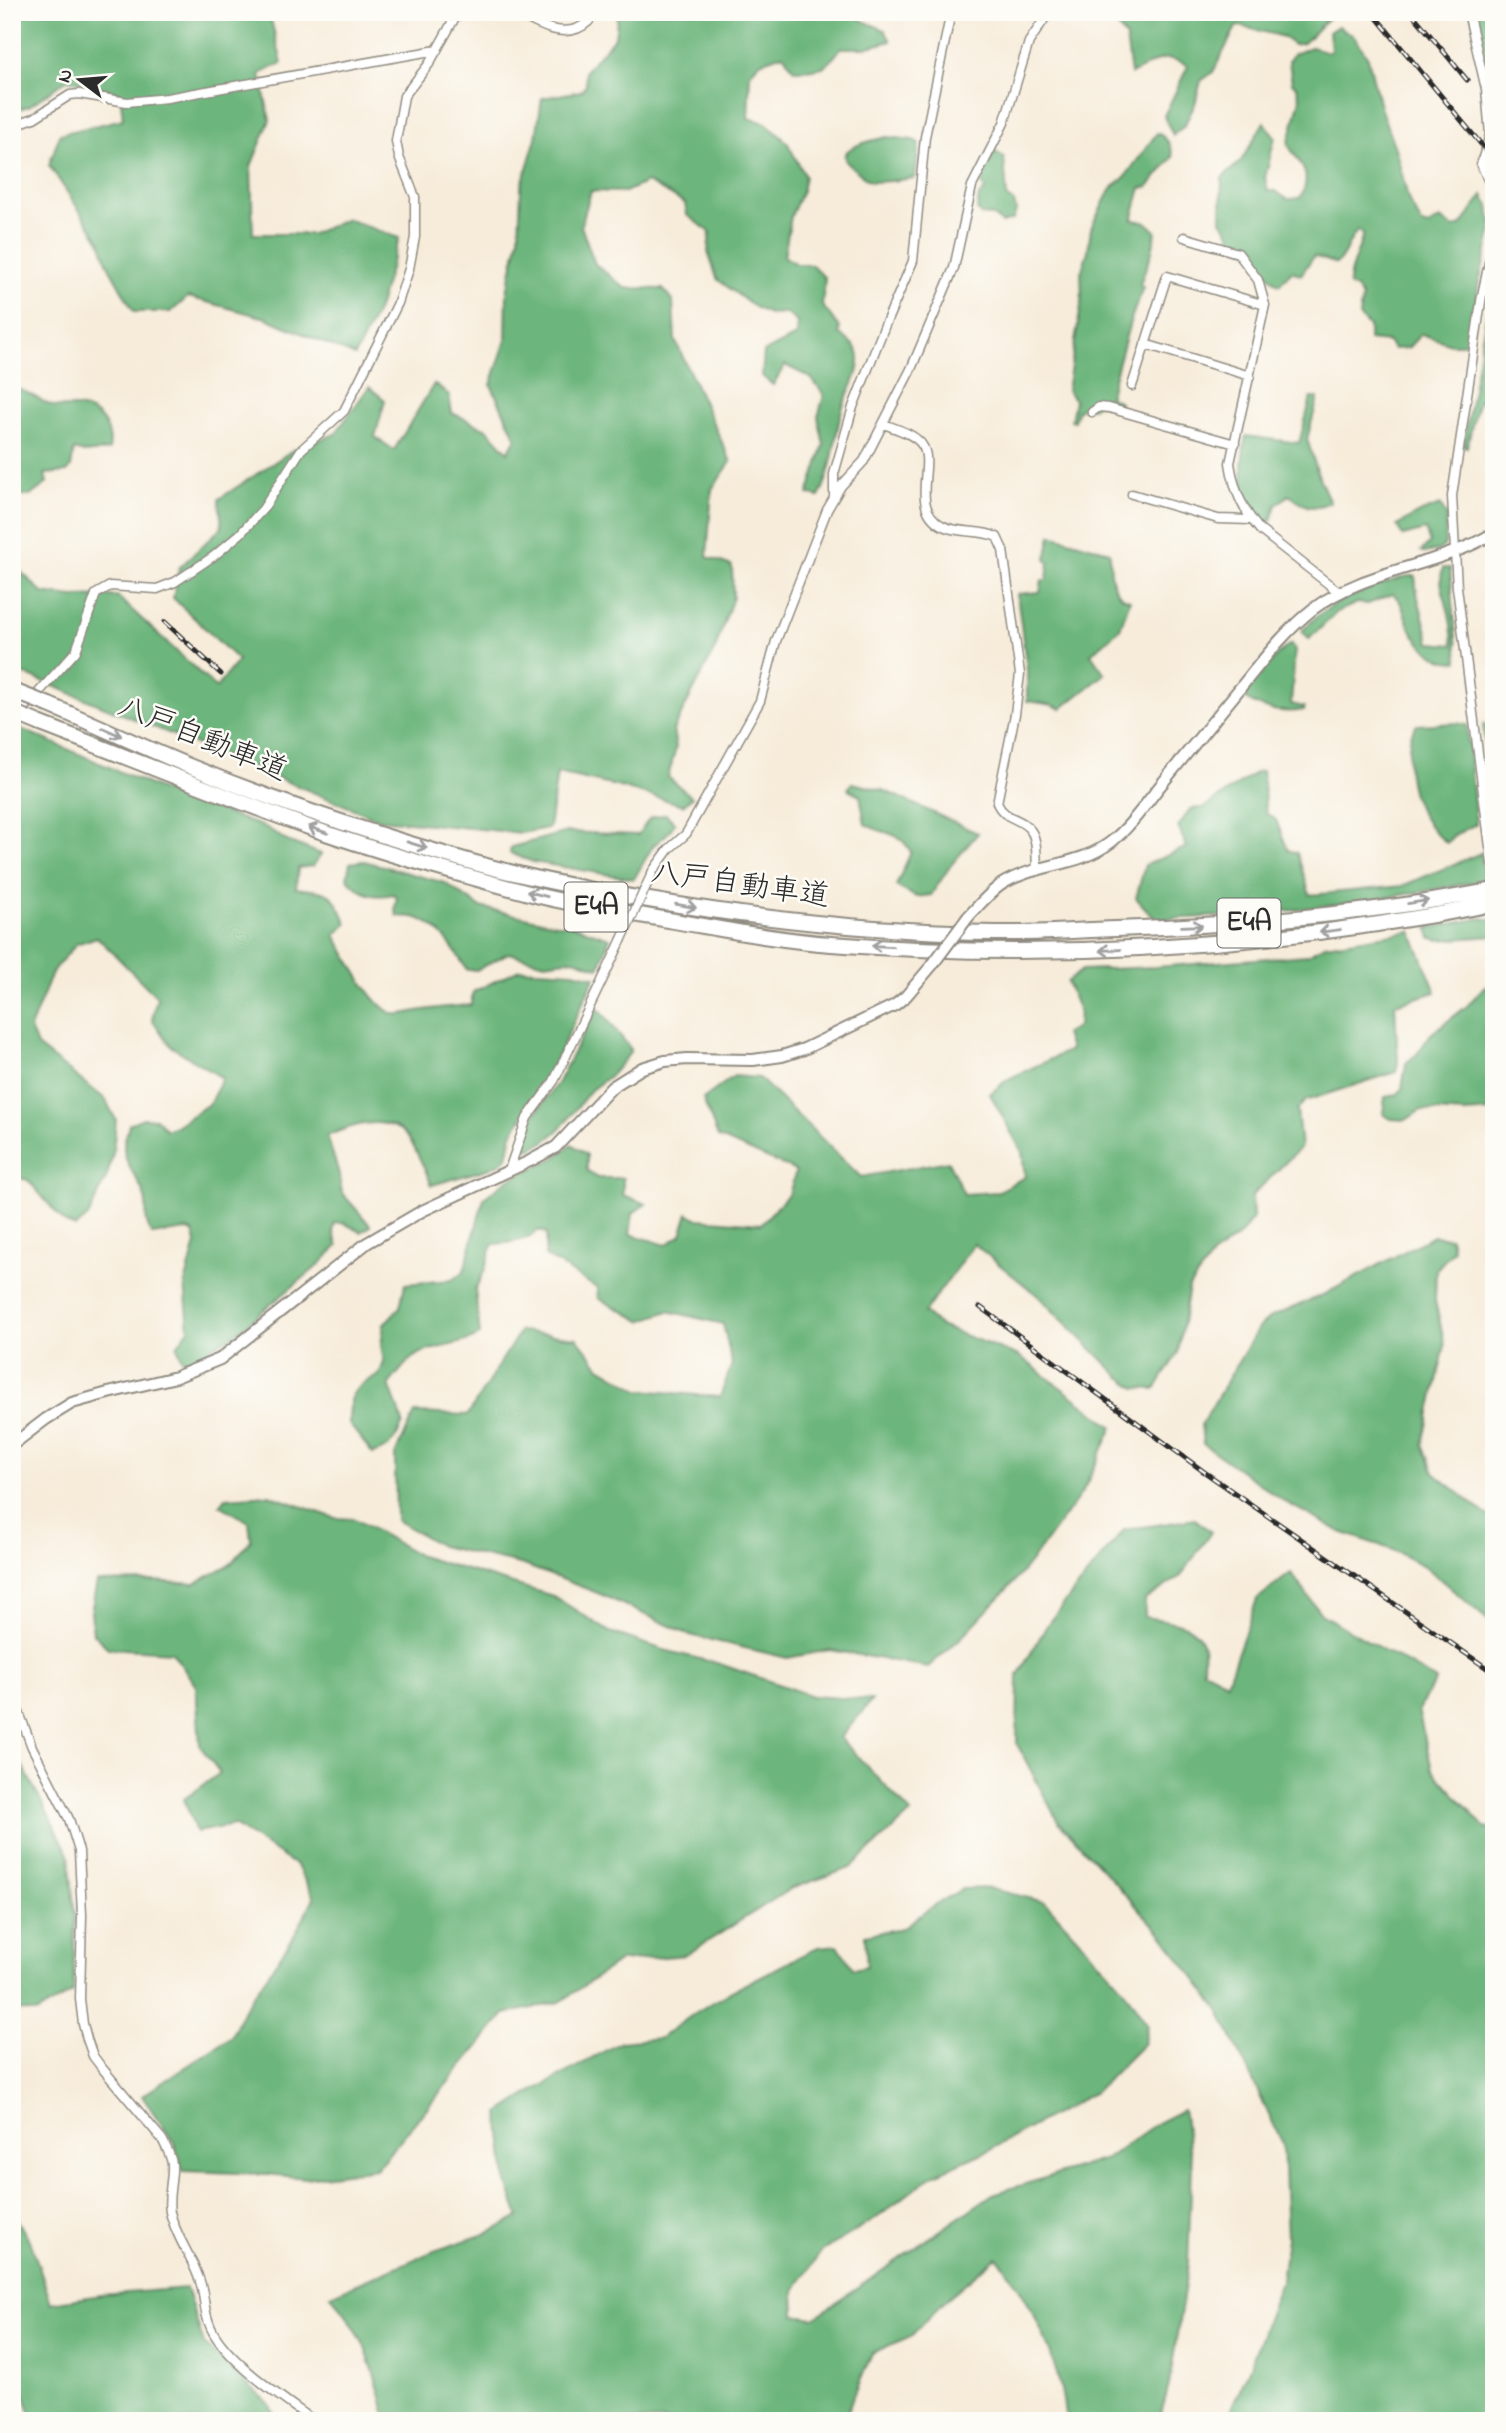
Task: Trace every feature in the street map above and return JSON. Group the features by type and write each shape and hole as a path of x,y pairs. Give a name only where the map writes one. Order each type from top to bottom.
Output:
{"highway":[{"name":"八戸自動車道","path":"13,690 199,770 307,810 471,862 617,894 760,917 828,926 1002,933 1200,926 1291,920 1494,890"},
{"name":"八戸自動車道","path":"12,712 204,789 315,829 468,876 540,896 602,908 828,944 1003,951 1178,947 1379,925 1494,904"}],"street":[{"path":"12,722 76,651 96,594 110,586 157,589 175,582 214,556 240,534 263,509 301,450 344,411 398,303 409,269 415,237 415,197 399,157 396,141 404,96 437,50 458,12"},
{"path":"515,12 546,28 558,31 581,29 589,21"},
{"path":"834,498 834,474 853,407 913,261 925,137 951,12"},
{"path":"509,1170 527,1118 554,1080 653,871 659,860 686,834 757,709 776,641 834,498 864,461 884,424 949,281 958,254 972,186 1004,123 1030,42 1049,12"},
{"path":"1468,12 1479,52 1487,101 1490,135 1482,164 1494,193"},
{"path":"12,126 34,118 71,95 127,102 167,98 437,50"},
{"path":"1184,237 1238,253 1258,280 1265,304 1230,463 1233,486 1259,530 1340,593"},
{"path":"1492,863 1454,553 1452,496 1482,295 1494,240"},
{"path":"1132,386 1167,276 1265,304"},
{"path":"1145,344 1250,376"},
{"path":"1092,412 1099,407 1109,408 1235,444"},
{"path":"884,424 922,444 927,464 924,492 926,504 934,518 942,526 985,531 997,537 1003,550 1020,674 1016,714 997,803 1006,816 1031,831 1037,871"},
{"path":"1132,494 1218,519 1251,520"},
{"path":"12,1445 46,1419 72,1404 108,1392 176,1377 220,1359 367,1243 422,1211 556,1147 612,1087 629,1074 665,1061 782,1056 804,1049 895,1005 906,996 989,894 1004,883 1096,852 1113,840 1288,632 1314,609 1340,593 1454,553 1494,533"},
{"path":"12,1694 32,1746 68,1819 79,1851 82,1914 80,1999 83,2024 93,2056 162,2139 168,2152 172,2165 168,2199 170,2214 200,2278 208,2323 216,2338 240,2363 314,2421"}],"green space":[{"path":"12,12 269,12 282,63 260,74 270,120 251,166 253,234 312,234 347,219 399,238 378,309 355,356 266,318 188,297 171,312 134,312 108,265 100,241 49,165 60,134 123,119 120,93 68,79 29,106 12,111"},
{"path":"618,12 854,12 861,20 885,30 891,41 864,48 841,48 831,61 817,69 794,70 783,54 760,62 750,73 748,118 766,123 787,142 805,176 802,191 791,216 784,256 796,264 812,265 825,278 822,305 840,328 839,333 854,346 859,357 858,371 843,406 830,466 819,497 808,494 824,445 818,417 824,395 811,378 785,365 773,385 762,376 764,352 796,336 797,322 786,313 769,314 754,307 717,279 708,252 710,232 687,215 685,203 647,182 625,192 591,191 581,226 595,264 625,288 663,289 673,301 675,340 731,462 712,489 707,557 732,566 733,597 715,649 673,730 676,748 668,777 692,797 683,805 557,773 549,828 521,833 378,819 12,669 12,563 43,593 73,597 117,596 216,688 238,660 173,598 179,568 222,527 219,499 293,450 335,434 369,387 385,400 375,437 394,450 434,384 449,395 452,413 487,429 508,452 516,438 491,385 506,340 507,292 519,237 521,188 536,138 542,98 581,91 586,85 585,71 615,37"},
{"path":"1117,12 1329,12 1330,16 1304,43 1293,45 1284,37 1236,27 1213,72 1201,81 1195,104 1184,126 1173,135 1164,116 1188,66 1179,61 1165,59 1131,74 1126,38 1111,18"},
{"path":"1471,12 1494,12 1494,133 1489,89"},
{"path":"1338,26 1355,37 1368,58 1409,202 1422,224 1428,226 1440,219 1454,228 1461,226 1483,195 1489,205 1492,230 1478,286 1472,334 1463,344 1451,344 1421,334 1408,348 1393,349 1388,342 1369,340 1369,327 1359,316 1362,298 1356,288 1349,286 1350,274 1363,234 1358,230 1336,264 1314,256 1301,275 1292,271 1279,285 1267,274 1256,257 1235,246 1228,229 1221,221 1222,178 1241,161 1264,122 1275,137 1265,178 1268,191 1275,191 1289,200 1301,197 1306,181 1304,169 1288,145 1300,99 1297,87 1292,83 1289,61 1293,54 1311,47 1329,52 1329,32"},
{"path":"1157,133 1168,142 1173,157 1148,187 1141,188 1132,220 1146,222 1156,231 1152,252 1140,284 1143,287 1109,397 1120,402 1119,405 1098,404 1092,408 1085,406 1078,410 1074,421 1071,420 1075,400 1067,390 1082,300 1081,273 1091,228 1110,190 1125,177"},
{"path":"887,137 919,143 915,178 870,181 846,160 845,155 856,146"},
{"path":"994,151 1004,157 1007,198 1014,202 1016,211 1013,220 1002,223 993,216 981,215 977,209 979,197 985,190 981,181"},
{"path":"1494,270 1494,383 1488,387 1479,402 1467,447 1463,446"},
{"path":"12,388 53,406 91,411 106,427 109,450 84,453 74,450 71,467 67,472 45,474 47,483 30,496 15,494 12,497"},
{"path":"1311,398 1318,398 1307,439 1330,502 1308,506 1289,495 1276,505 1271,521 1263,525 1249,504 1243,483 1242,460 1246,436 1299,443"},
{"path":"1440,505 1447,516 1445,545 1439,550 1425,553 1421,551 1430,543 1425,530 1403,536 1397,526"},
{"path":"1051,535 1110,552 1112,581 1118,593 1130,600 1120,629 1091,654 1105,674 1061,709 1027,701 1027,670 1017,594 1040,592 1042,580 1047,580 1049,562 1046,560"},
{"path":"1443,568 1450,568 1458,661 1442,659 1421,644 1393,594 1368,604 1357,603 1337,612 1309,639 1302,631 1324,611 1350,596 1407,576 1415,576 1430,643 1453,645 1441,582"},
{"path":"1291,644 1295,650 1291,704 1304,707 1304,710 1271,710 1242,696 1280,652"},
{"path":"1483,724 1494,725 1494,833"},
{"path":"1417,725 1467,725 1476,824 1453,836 1447,843 1428,824 1416,802 1409,777 1409,750 1412,733"},
{"path":"19,728 164,791 267,828 287,841 321,854 313,866 298,868 296,888 324,892 334,899 347,924 335,935 370,993 388,1011 401,1014 471,1005 473,992 519,969 573,972 595,977 553,1066 512,1134 507,1157 501,1163 432,1185 413,1144 398,1128 378,1123 357,1125 327,1136 342,1193 371,1226 361,1232 344,1223 335,1223 333,1231 338,1246 319,1265 230,1338 211,1347 204,1355 183,1361 177,1346 189,1329 185,1284 196,1243 193,1232 187,1230 152,1235 146,1220 145,1198 126,1160 124,1143 129,1124 143,1118 157,1119 166,1130 176,1126 210,1103 222,1078 171,1046 152,1020 157,997 97,937 76,944 53,971 30,1028 37,1046 105,1099 116,1120 113,1153 107,1176 88,1217 76,1227 65,1223 28,1180 20,1178 12,1191 12,735"},
{"path":"1262,771 1266,813 1276,820 1288,850 1297,853 1310,895 1402,886 1481,853 1484,880 1320,907 1155,919 1136,898 1145,865 1187,847 1178,827 1190,809 1203,808"},
{"path":"852,783 883,790 978,833 951,865 931,895 916,897 896,886 911,852 901,839 865,824 860,795 848,789"},
{"path":"666,814 675,823 653,846 634,879 533,862 510,853 511,847 567,832 638,835 650,818"},
{"path":"364,861 445,883 480,907 556,924 568,924 610,938 599,968 574,959 545,963 508,953 477,970 467,970 435,928 418,918 397,916 397,897 393,894 379,896 367,893 347,878 350,863"},
{"path":"1481,918 1494,920 1494,936 1439,940 1431,938 1428,928"},
{"path":"1411,931 1436,992 1395,1004 1398,1062 1396,1072 1305,1101 1297,1110 1301,1147 1252,1196 1253,1218 1240,1235 1213,1255 1189,1287 1178,1353 1155,1389 1136,1388 1119,1376 1037,1295 974,1244 924,1313 940,1326 1019,1356 1113,1427 1083,1491 1048,1539 1014,1582 962,1637 928,1667 830,1650 787,1658 690,1635 600,1594 524,1565 441,1546 396,1520 395,1455 415,1413 468,1415 520,1331 577,1338 600,1367 639,1390 720,1397 732,1364 723,1324 668,1311 641,1321 598,1298 597,1288 545,1256 547,1234 539,1230 517,1241 493,1244 475,1289 480,1335 421,1353 389,1384 403,1423 392,1443 373,1454 349,1424 349,1413 357,1388 379,1375 384,1362 381,1345 384,1324 400,1307 405,1284 452,1280 464,1271 484,1198 507,1180 555,1158 572,1144 587,1155 587,1170 597,1178 623,1178 623,1195 646,1204 633,1213 630,1234 666,1245 681,1235 688,1213 698,1219 761,1224 789,1194 796,1171 718,1137 703,1099 734,1076 759,1078 861,1177 948,1161 964,1194 997,1192 1025,1177 1022,1152 990,1094 1008,1079 1070,1050 1065,1034 1078,1026 1079,1011 1067,982 1082,970 1307,955 1325,945"},
{"path":"1494,984 1494,1111 1464,1113 1421,1110 1406,1120 1391,1119 1383,1114 1385,1097 1397,1095 1402,1089 1406,1063 1417,1054 1431,1034 1467,1006 1484,987"},
{"path":"596,1009 601,1011 630,1048 630,1053 612,1074 591,1090 559,1130 543,1143 529,1149 523,1147 529,1122 558,1082"},
{"path":"1433,1236 1450,1238 1453,1250 1436,1270 1435,1301 1445,1345 1423,1444 1434,1473 1494,1521 1494,1618 1489,1621 1426,1567 1393,1550 1341,1532 1285,1502 1203,1444 1201,1425 1259,1327 1273,1316 1327,1293"},
{"path":"269,1495 335,1518 355,1519 420,1556 553,1596 610,1632 664,1650 720,1664 812,1696 872,1700 840,1738 911,1813 850,1868 790,1889 686,1955 620,1961 560,2002 505,2014 376,2169 306,2178 183,2171 174,2143 142,2096 231,2037 245,2007 293,1938 314,1898 297,1866 234,1825 196,1832 184,1799 220,1773 200,1746 196,1686 172,1652 108,1648 93,1634 91,1612 97,1582 154,1581 194,1584 231,1564 251,1540 249,1522 220,1505 226,1498"},
{"path":"1195,1519 1211,1532 1181,1576 1145,1600 1145,1617 1171,1621 1195,1632 1203,1647 1203,1670 1227,1682 1257,1599 1291,1573 1321,1614 1436,1680 1418,1710 1432,1769 1486,1829 1494,1828 1494,2421 1225,2421 1247,2374 1281,2281 1287,2238 1283,2144 1220,2012 1161,1933 1057,1820 1017,1744 1018,1675 1049,1622 1124,1530"},
{"path":"12,1746 69,1854 75,1918 73,1992 36,2013 12,2009"},
{"path":"988,1888 1045,1902 1123,1988 1147,2024 1144,2043 1094,2093 989,2150 933,2175 878,2217 821,2252 794,2291 795,2315 814,2318 993,2194 1106,2159 1157,2123 1183,2110 1192,2166 1188,2265 1169,2385 1159,2421 1066,2421 1058,2377 1043,2334 1023,2294 997,2257 945,2300 911,2336 872,2353 847,2412 850,2421 388,2421 368,2354 353,2325 330,2295 434,2251 491,2232 519,2217 506,2180 499,2113 621,2042 660,2038 732,1991 818,1947 838,1945 853,1969 867,1966 865,1935 903,1928 962,1889"},
{"path":"12,2210 32,2246 51,2303 101,2295 186,2288 204,2344 269,2404 277,2421 33,2421 12,2357"}],"tunnel":[{"path":"1492,863 1494,875"}],"railway":[{"path":"1372,12 1494,160"},
{"path":"1411,12 1467,80"},
{"path":"165,622 221,674"},
{"path":"980,1307 1203,1471 1494,1673"}]}
